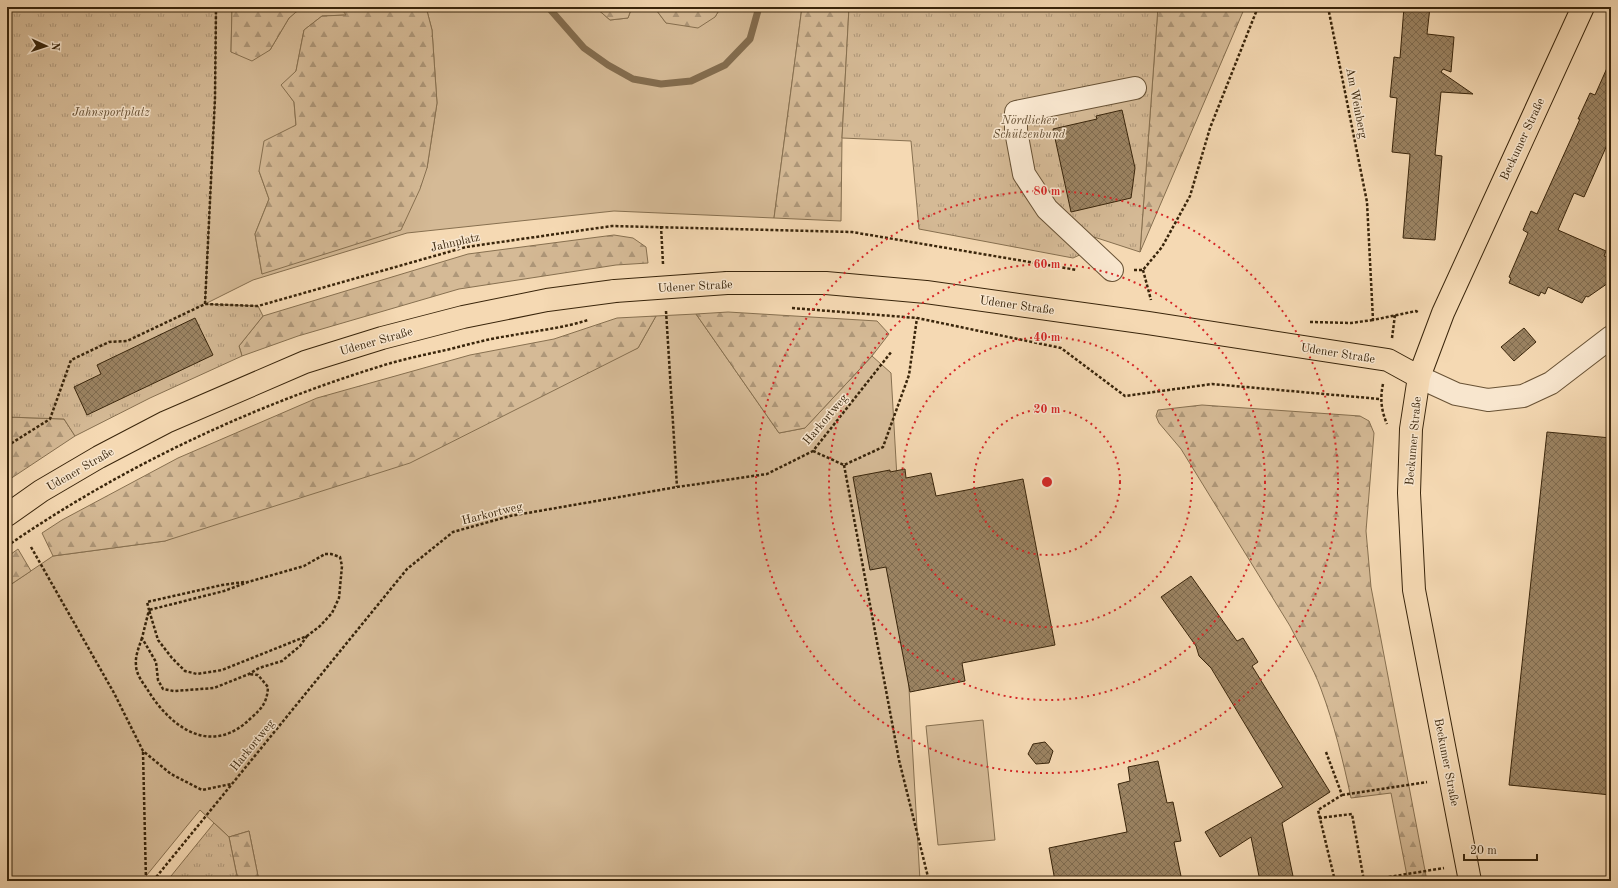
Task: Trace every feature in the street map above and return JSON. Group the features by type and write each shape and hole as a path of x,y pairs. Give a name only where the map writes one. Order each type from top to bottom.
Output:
{"main road":[{"name":"Beckumer Straße","path":"1468,873 1414,590 1408,493 1412,429 1420,377 1443,313 1583,7"},
{"name":"Udener Straße","path":"7,515 41,491 99,457 166,422 305,362 382,338 463,317 547,300 615,291 726,283 826,283 926,292 1148,323 1388,360 1420,377"}],"street":[{"path":"1112,270 1047,209 1024,174 1016,131 1016,112 1135,88"},
{"path":"1420,377 1456,394 1488,400 1523,396 1551,383 1611,337"}],"path":[{"path":"7,446 50,419 71,360 109,342 127,341 205,304 215,98 216,7"},
{"path":"1152,303 1143,270 1162,247 1190,196 1210,128 1258,7"},
{"name":"Am Weinberg","path":"1328,7 1368,202 1374,320 1395,315"},
{"name":"Jahnplatz","path":"205,304 258,306 466,246 612,226 661,226 852,232 1071,270 1143,270"},
{"path":"661,226 664,270"},
{"path":"789,308 917,318 1061,348 1125,396 1212,384 1380,399"},
{"path":"666,309 677,487"},
{"path":"844,465 883,446 909,375 917,318"},
{"path":"7,546 42,522 122,475 208,433 303,392 392,363 506,336 577,324 592,319"},
{"name":"Harkortweg","path":"153,881 407,569 453,532 510,516 677,487 767,474 813,451 892,351"},
{"path":"813,451 844,465"},
{"path":"844,465 899,760 929,881"},
{"path":"31,547 114,693 143,751 171,774 202,790 231,784"},
{"path":"149,610 224,591 248,582 304,566 325,554 340,557 342,566 339,598 337,603 332,613 320,626 307,636 222,670 198,674 185,671 172,658 158,640 149,610 147,602 222,585 248,582"},
{"path":"149,610 136,656 136,666 139,677 155,702 173,722 186,731 202,736 218,737 231,732 246,723 262,708 268,697 268,687 258,675 249,674"},
{"path":"142,638 156,662 158,680 163,689 174,691 214,688 249,674 259,668 282,661 300,646 307,636"},
{"path":"143,751 146,881"},
{"path":"1326,752 1342,795"},
{"path":"1335,881 1318,810 1342,795 1450,778"},
{"path":"1319,818 1352,814 1364,881 1468,873"}],"green space":[{"name":"Jahnsportplatz","path":"7,7 216,7 215,98 205,304 258,306 263,316 239,346 242,356 150,398 75,436 64,419 7,417"},
{"path":"216,7 232,7 231,52 270,50 289,18 302,7 340,7 347,15 322,16 304,30 296,71 282,85 294,102 296,125 259,171 269,199 255,234 262,274 427,168 437,103 432,30 426,7 595,7 610,20 628,18 632,7 654,7 666,23 715,17 721,7 802,7 774,218 614,211 407,233 253,280 205,304 215,98"},
{"path":"232,7 302,7 289,18 270,50 252,61 231,52"},
{"path":"340,7 426,7 432,30 437,103 427,168 420,189 401,230 262,274 255,234 269,199 259,171 264,141 296,125 294,102 281,85 296,71 304,30 322,16 346,15"},
{"path":"595,7 632,7 628,18 610,20"},
{"path":"654,7 721,7 715,17 698,28 666,23"},
{"path":"802,7 849,7 842,138 841,221 774,218"},
{"name":"Nördlicher Schützenbund","path":"849,7 1158,7 1140,252 1094,237 1084,253 1073,258 919,229 911,141 842,138"},
{"path":"1158,7 1245,7 1140,252"},
{"path":"614,235 633,238 646,247 648,263 616,265 459,289 298,336 242,356 239,346 263,316 468,254"},
{"path":"728,312 877,321 889,334 872,356 805,428 779,433 696,314"},
{"path":"696,314 779,433 805,428 872,356 891,373 920,881 259,881 249,831 229,837 200,810 142,881 7,881 7,587 53,556 165,541 638,348 656,316"},
{"path":"656,316 638,348 410,463 165,541 53,556 42,533 62,520 178,458 317,398 470,355 554,339 617,318"},
{"path":"1202,405 1360,416 1369,421 1374,433 1366,531 1371,587 1427,881 1408,881 1391,793 1351,798 1330,715 1318,681 1310,665 1290,626 1181,449 1159,423 1156,416 1158,410"},
{"path":"7,417 64,419 75,436 7,481"},
{"path":"18,549 31,571 7,587 7,557"},
{"path":"983,720 995,840 938,845 926,726"},
{"path":"214,823 229,837 238,881 167,881"},
{"path":"249,831 259,881 238,881 229,837"}],"building":[{"path":"1404,7 1430,7 1427,34 1454,37 1451,72 1443,69 1441,72 1473,94 1441,92 1435,155 1442,156 1435,240 1403,238 1410,154 1392,152 1397,98 1390,97 1394,57 1400,58"},
{"path":"1611,59 1611,136 1584,197 1574,193 1558,230 1606,251 1604,256 1611,259 1611,281 1588,297 1586,296 1582,303 1548,287 1545,294 1541,292 1539,296 1509,283 1511,278 1509,277 1528,233 1523,230 1531,211 1537,214 1580,119 1578,119 1590,93 1595,95"},
{"path":"1122,110 1135,168 1131,198 1071,212 1053,129 1097,119 1096,116"},
{"path":"195,318 213,355 87,415 74,387 101,374 97,365"},
{"path":"1524,328 1536,342 1514,361 1501,347"},
{"path":"1547,432 1611,438 1611,795 1509,785"},
{"path":"905,469 906,478 931,473 936,496 1023,479 1055,645 962,663 965,681 910,692 886,567 870,570 853,477 890,470 890,472"},
{"path":"1191,576 1237,641 1243,638 1258,662 1252,666 1330,792 1282,823 1294,881 1260,881 1251,837 1220,857 1205,832 1283,787 1211,668 1199,656 1196,646 1161,597"},
{"path":"1045,742 1053,751 1049,763 1036,764 1028,754 1033,744"},
{"path":"1158,761 1167,803 1173,802 1181,841 1174,842 1182,881 1055,881 1049,848 1127,832 1118,784 1130,781 1128,767"}],"waterway":[{"path":"548,7 584,48 608,65 633,79 661,84 691,81 725,65 750,39 759,7"}]}
